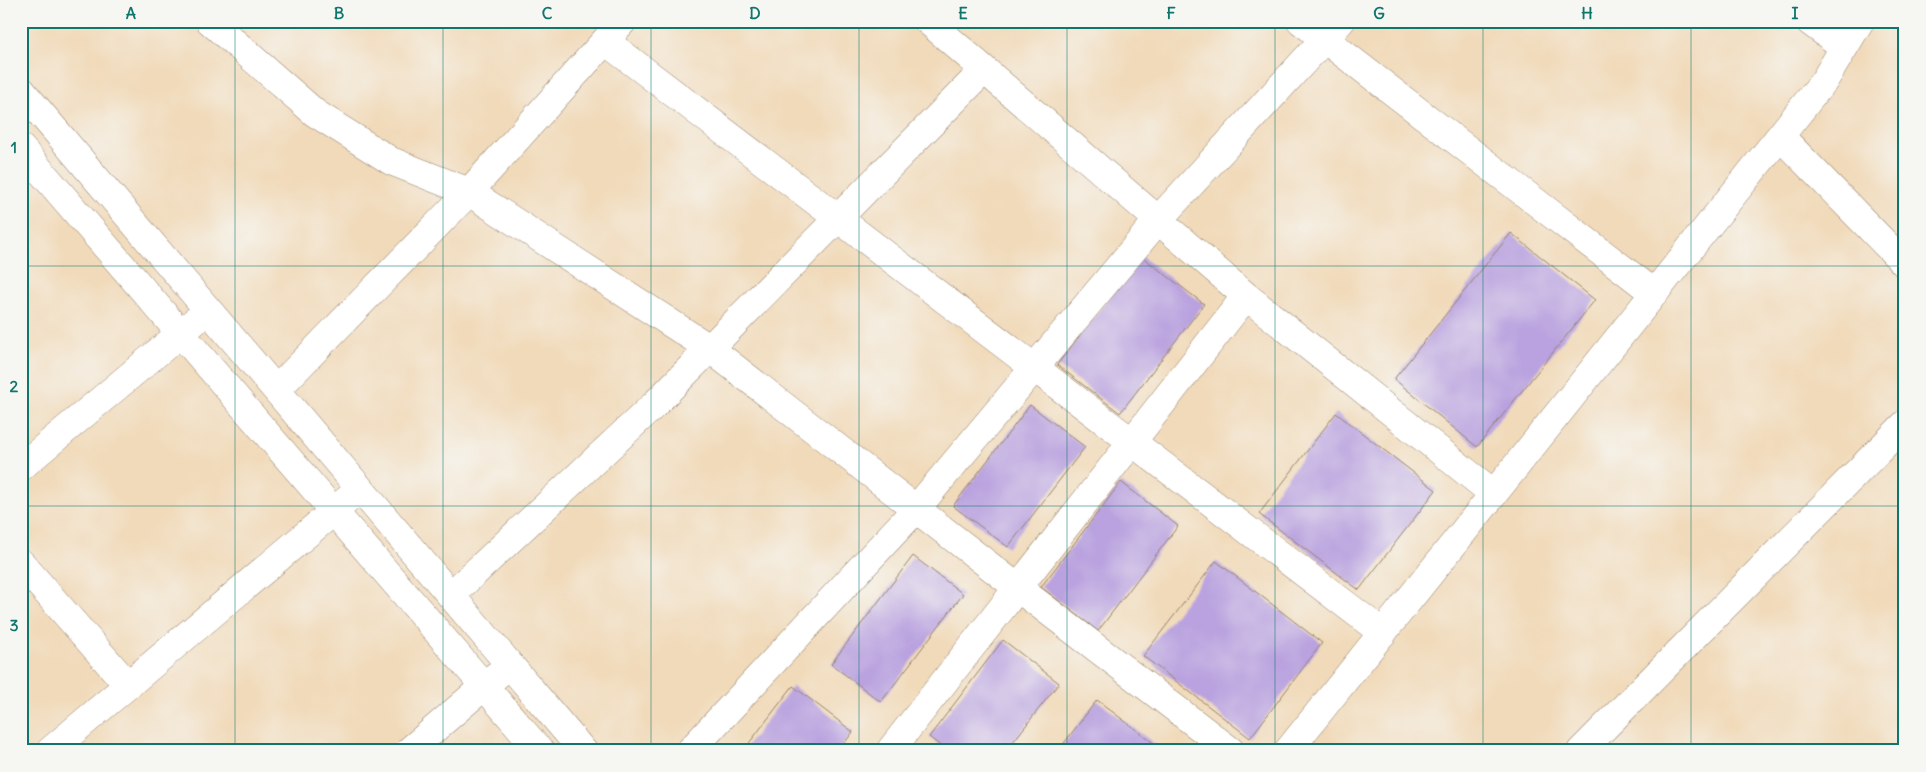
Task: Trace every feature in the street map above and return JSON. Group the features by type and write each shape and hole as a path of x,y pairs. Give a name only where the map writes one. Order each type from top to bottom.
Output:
{"street":[{"path":"210,21 315,113 391,161 469,192 710,348 1231,751"},
{"path":"928,21 1246,296 1494,494"},
{"path":"1301,21 1333,30 1654,293"},
{"path":"1809,21 1844,47"},
{"path":"1288,751 1824,81 1860,21"},
{"path":"690,751 916,509 1158,220 1333,30"},
{"path":"277,389 469,192 614,31 838,218 1383,633"},
{"path":"451,595 654,405 984,70"},
{"path":"21,90 583,751"},
{"path":"1780,136 1905,264"},
{"path":"21,148 540,751"},
{"path":"890,751 1246,296"},
{"path":"21,467 208,310"},
{"path":"1581,751 1905,424"},
{"path":"50,751 361,488"},
{"path":"21,564 128,685"},
{"path":"409,751 510,664"}],"building":[{"path":"1511,233 1595,300 1477,447 1394,379"},
{"path":"1141,256 1204,304 1120,413 1057,365"},
{"path":"1030,405 1085,447 1008,547 953,506"},
{"path":"1336,413 1436,490 1359,590 1259,514"},
{"path":"1121,482 1178,526 1098,631 1041,587"},
{"path":"913,556 963,594 881,702 831,664"},
{"path":"1216,561 1322,643 1250,738 1143,656"},
{"path":"1003,640 1059,683 1006,751 947,751 929,737"},
{"path":"793,686 853,732 838,751 743,751"},
{"path":"1097,700 1164,751 1058,751"}]}
